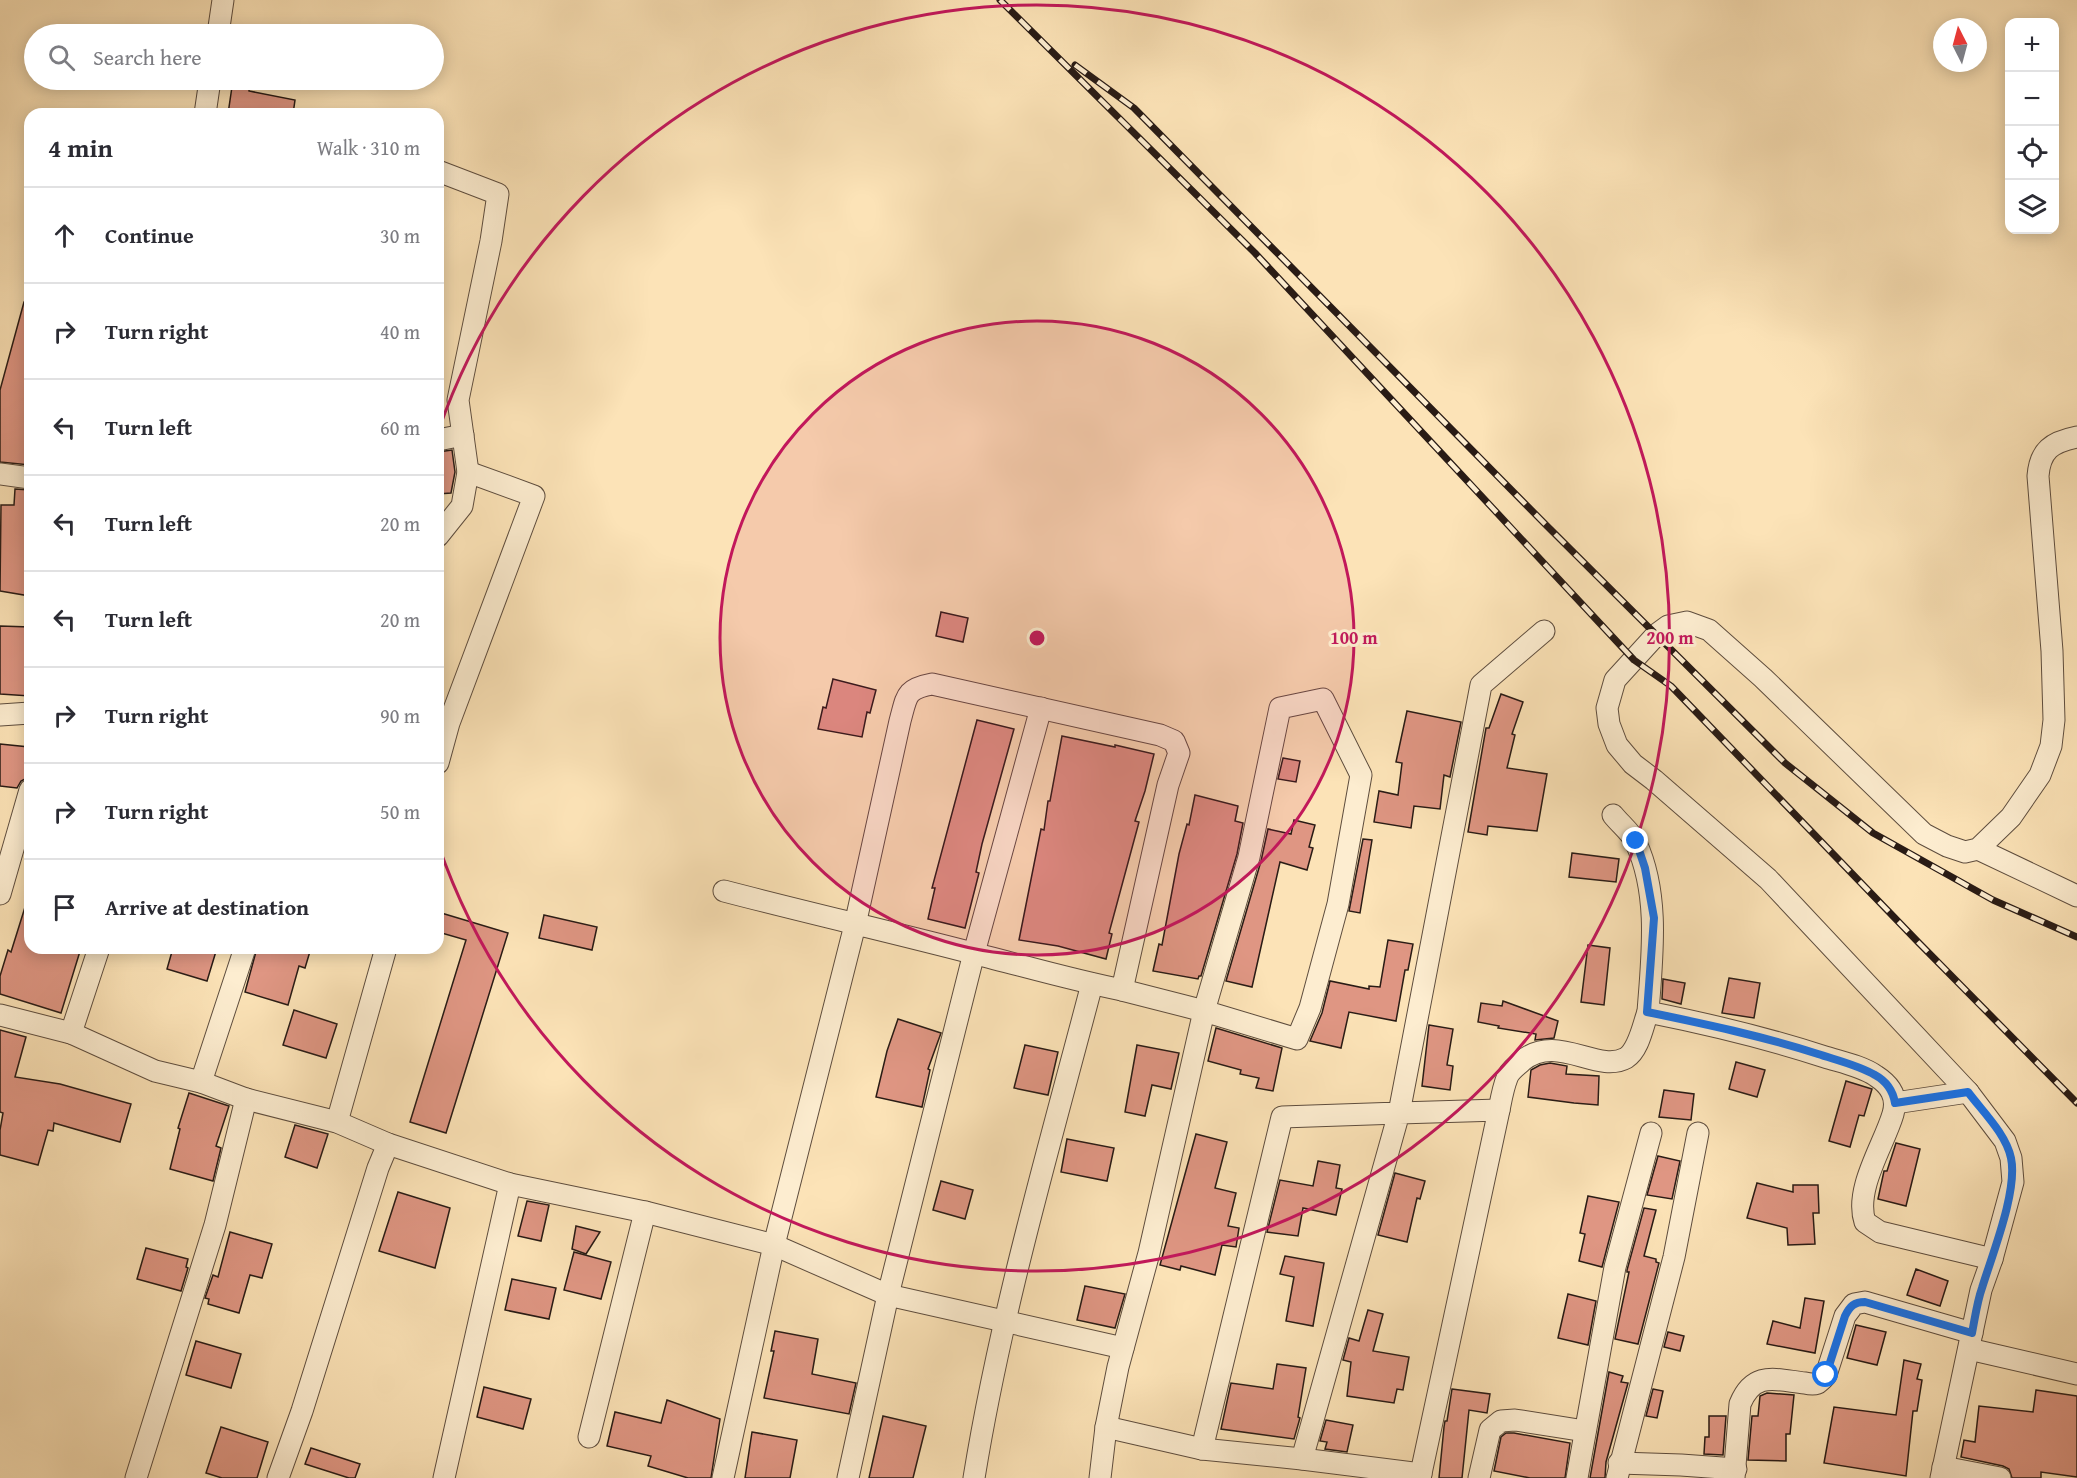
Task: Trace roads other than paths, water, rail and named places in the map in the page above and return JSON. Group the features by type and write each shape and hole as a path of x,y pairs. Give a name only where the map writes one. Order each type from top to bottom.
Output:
{"street":[{"path":"219,24 223,0"},
{"path":"206,108 209,90"},
{"path":"444,173 498,194 458,400 468,472 462,506 444,528"},
{"path":"444,439 463,435"},
{"path":"2000,1478 1942,1472 1981,1290 2013,1182 2011,1158 2005,1141 1968,1092 1768,879 1633,764 1617,745 1609,724 1607,708 1615,680 1657,634 1668,626 1688,622 1709,630 1763,678 1924,834 1965,852 1978,849 2011,817 2040,775 2051,746 2054,720 2052,651 2038,476 2039,462 2047,449 2062,440 2077,437"},
{"path":"444,741 534,496 468,472"},
{"path":"0,474 24,477"},
{"path":"1302,1459 1399,1113 1481,685 1544,631"},
{"path":"723,1478 774,1245 855,925 900,721 908,696 916,687 932,684 1160,735 1174,741 1179,753 1168,785 1122,990"},
{"path":"724,891 1204,1011 1297,1039 1310,1008 1338,904 1361,775 1323,699 1280,708 1249,857 1204,1011 1149,1253 1123,1348 1106,1427 1100,1478"},
{"path":"848,1478 888,1295 974,953 1041,708"},
{"path":"0,716 24,713"},
{"path":"0,894 24,811"},
{"path":"1106,1427 1203,1449 1302,1459 1420,1476 1507,1077 1528,1056 1536,1052 1561,1051 1613,1061 1627,1057 1635,1046 1647,1012 1654,918 1645,868 1636,841 1613,815"},
{"path":"1978,849 2077,896"},
{"path":"71,1033 97,954"},
{"path":"201,1082 242,954"},
{"path":"337,1122 384,954"},
{"path":"974,1478 1004,1321 1092,984"},
{"path":"1647,1012 1732,1029 1783,1043 1876,1075 1893,1092 1895,1103 1893,1114 1872,1166 1861,1210 1865,1222 1880,1232 1992,1258"},
{"path":"0,1015 71,1033 155,1071 201,1082 246,1099 337,1122 388,1144 510,1184 645,1212 774,1245 888,1295 1123,1348"},
{"path":"1895,1103 1968,1092"},
{"path":"136,1478 215,1225 246,1099"},
{"path":"1203,1449 1282,1117 1499,1110"},
{"path":"1577,1478 1615,1267 1651,1133"},
{"path":"1698,1133 1674,1257 1618,1470 1735,1474 1740,1404 1745,1392 1759,1380 1812,1384 1820,1382 1826,1375 1845,1316 1854,1304 1865,1302 1970,1341 2077,1374"},
{"path":"278,1478 302,1411 378,1167 388,1144"},
{"path":"444,1478 510,1184"},
{"path":"590,1437 645,1212"},
{"path":"1479,1478 1490,1430 1501,1421 1515,1420 1585,1431"}],"railway":[{"path":"1000,0 1255,253 1634,660 1671,686 2077,1103"},
{"path":"1075,65 1134,108 1785,763 1873,833 1993,900 2077,937"}]}
